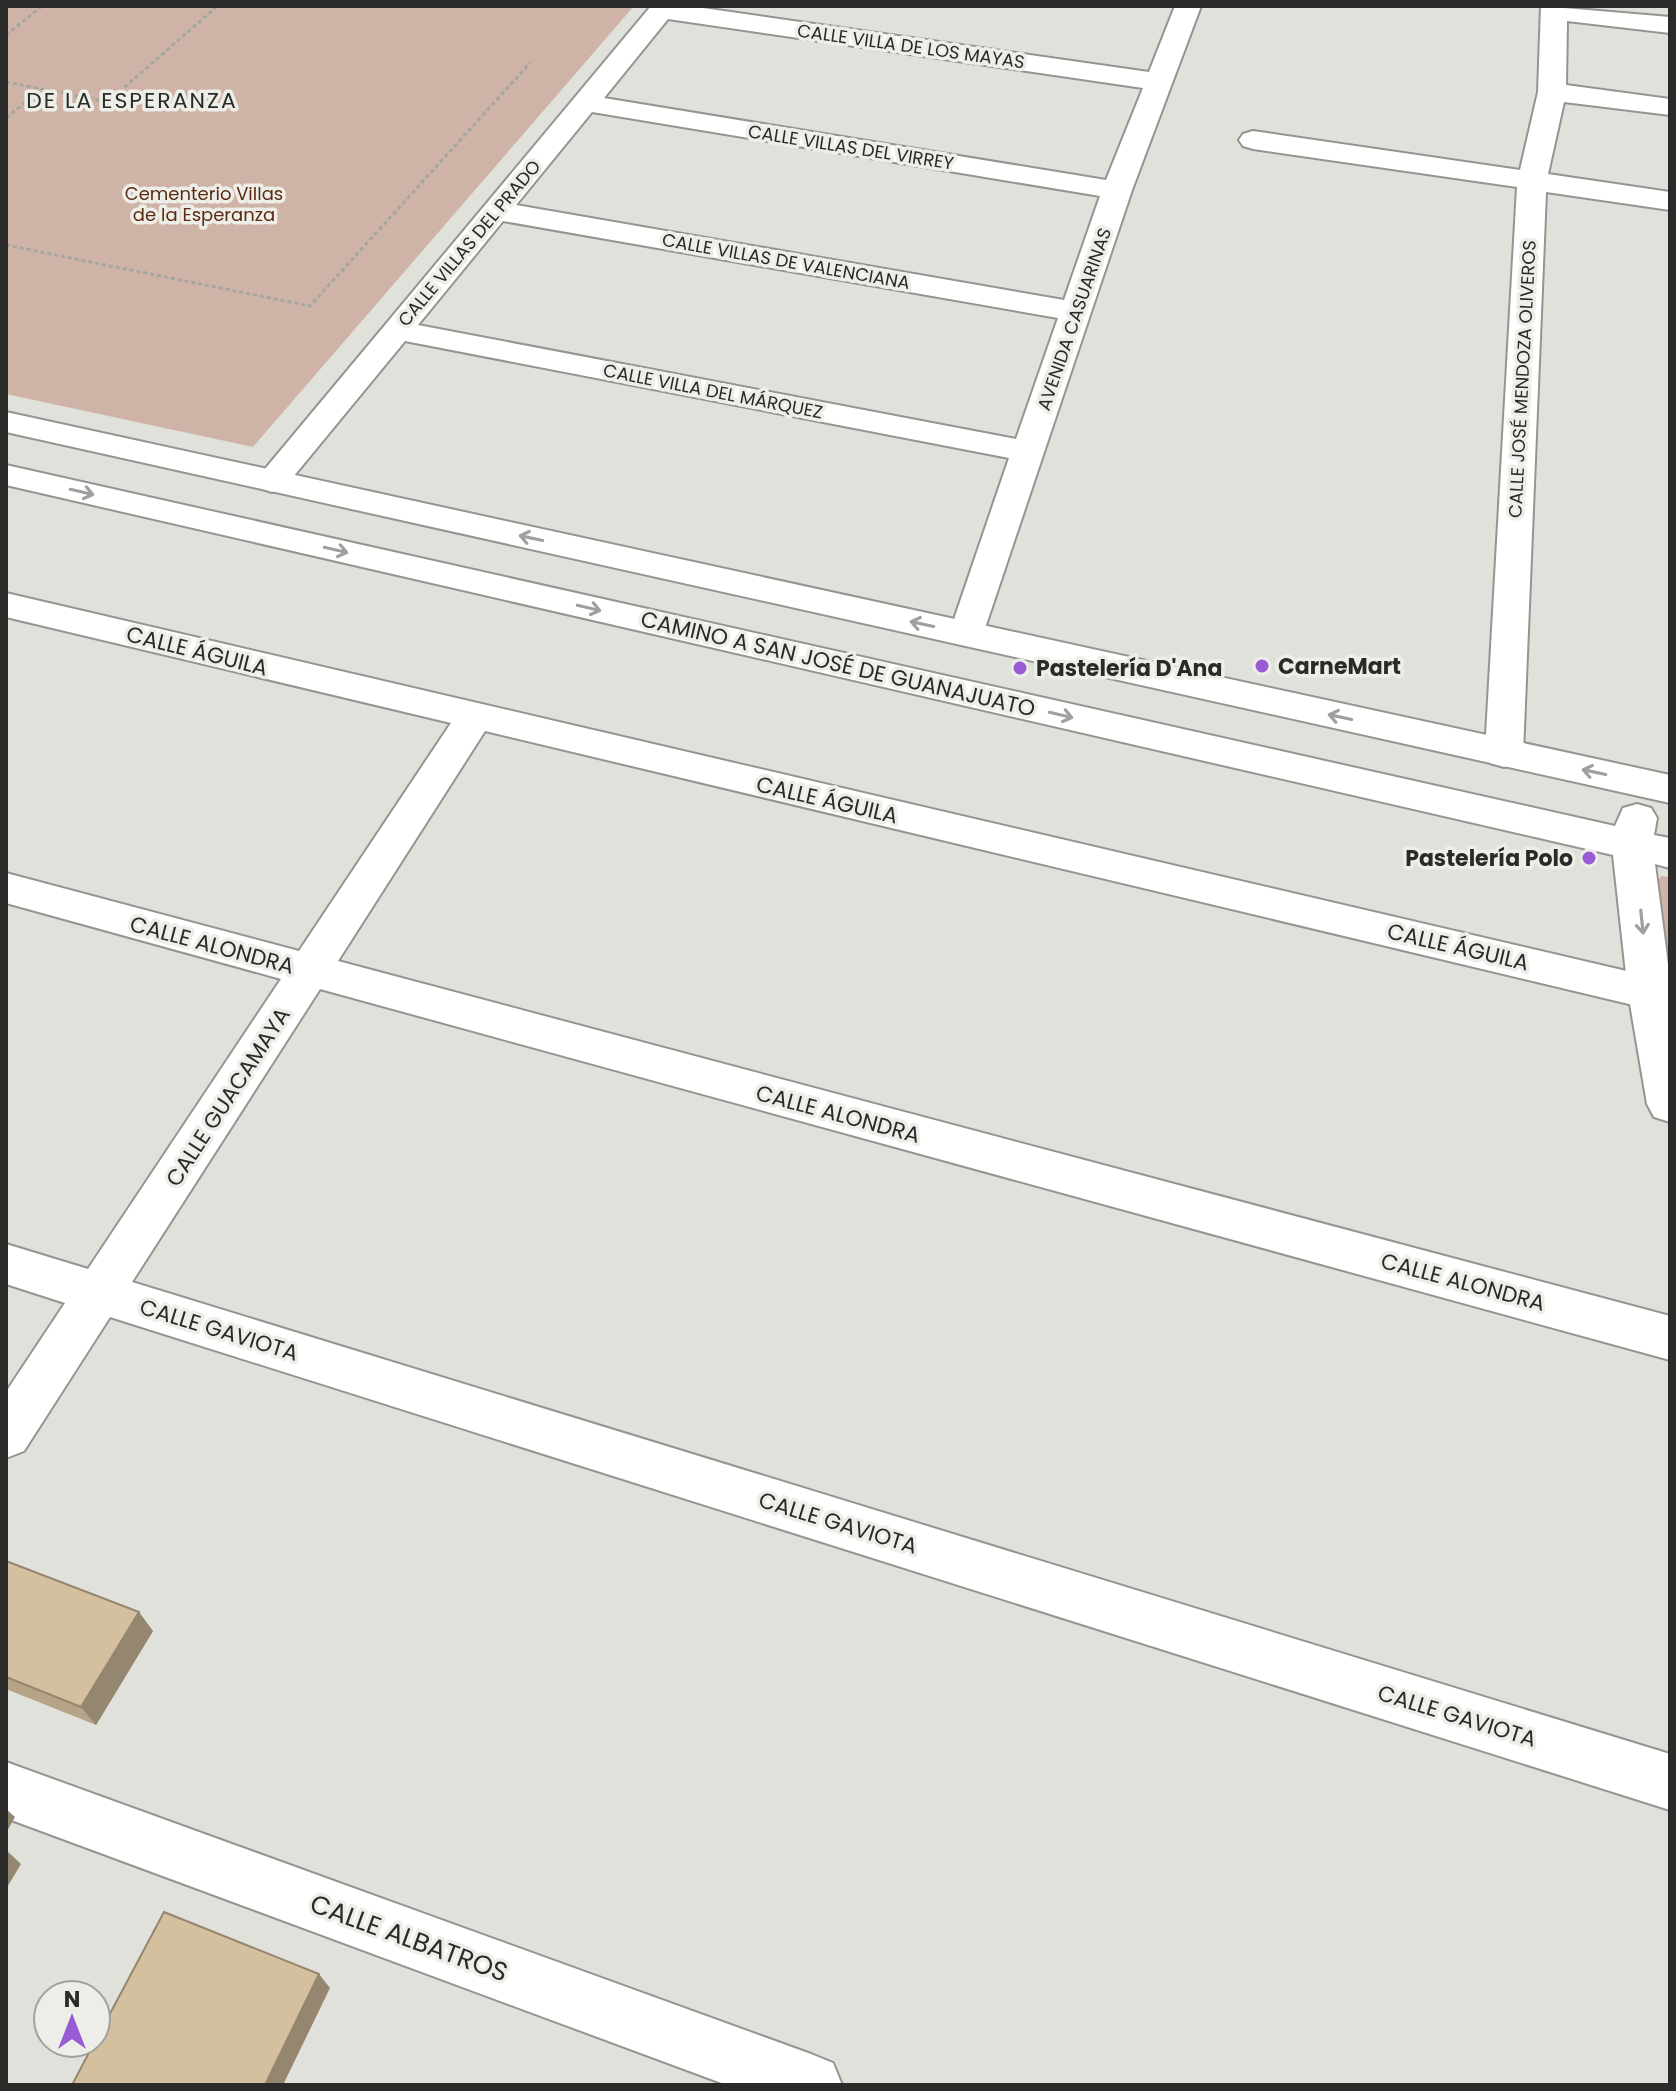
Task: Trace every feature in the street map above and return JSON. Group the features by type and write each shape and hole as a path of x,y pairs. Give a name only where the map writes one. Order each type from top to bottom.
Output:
{"street":[{"name":"AVENIDA CASUARINAS","path":"967,634 1117,190 1188,6"},
{"name":"CALLE VILLA DE LOS MAYAS","path":"664,8 1159,82"},
{"name":"CALLE VILLAS DEL PRADO","path":"272,481 664,8"},
{"path":"1554,9 1670,25"},
{"name":"CALLE JOSÉ MENDOZA OLIVEROS","path":"1504,753 1532,181 1552,92 1554,9"},
{"path":"1552,92 1670,107"},
{"name":"CALLE VILLAS DEL VIRREY","path":"585,103 1117,190"},
{"path":"1253,140 1670,201"},
{"name":"CALLE VILLAS DE VALENCIANA","path":"496,211 1077,312"},
{"name":"CALLE VILLA DEL MÁRQUEZ","path":"397,330 1029,452"},
{"path":"6,422 1656,786 1651,849 1650,992 1670,1104"},
{"name":"CAMINO A SAN JOSÉ DE GUANAJUATO","path":"6,475 1651,849"},
{"name":"CALLE ÁGUILA","path":"6,605 474,718 1650,992"},
{"name":"CALLE GUACAMAYA","path":"6,1435 474,718"},
{"name":"CALLE ALONDRA","path":"6,888 1670,1338"},
{"name":"CALLE GAVIOTA","path":"6,1264 1670,1782"},
{"name":"CALLE ALBATROS","path":"6,1790 811,2085"}],"path":[{"path":"6,35 42,6"},
{"path":"6,82 108,102 215,8 205,6"},
{"path":"6,245 310,306 530,63"},
{"path":"6,118 39,90"}],"green space":[{"name":"Cementerio Villas de la Esperanza","path":"6,6 634,6 253,447 6,394"},
{"path":"1661,876 1670,877 1670,1038 1647,897"}],"building":[{"path":"6,1561 139,1612 81,1707 6,1677"},
{"path":"164,1912 319,1974 265,2085 72,2085 86,2059 112,2059 112,2010"}],"place":[{"name":"CarneMart","path":"1262,666"},
{"name":"Pastelería D'Ana","path":"1020,668"},
{"name":"Pastelería Polo","path":"1589,858"}],"district":[{"name":"DE LA ESPERANZA","path":"132,100"}]}
